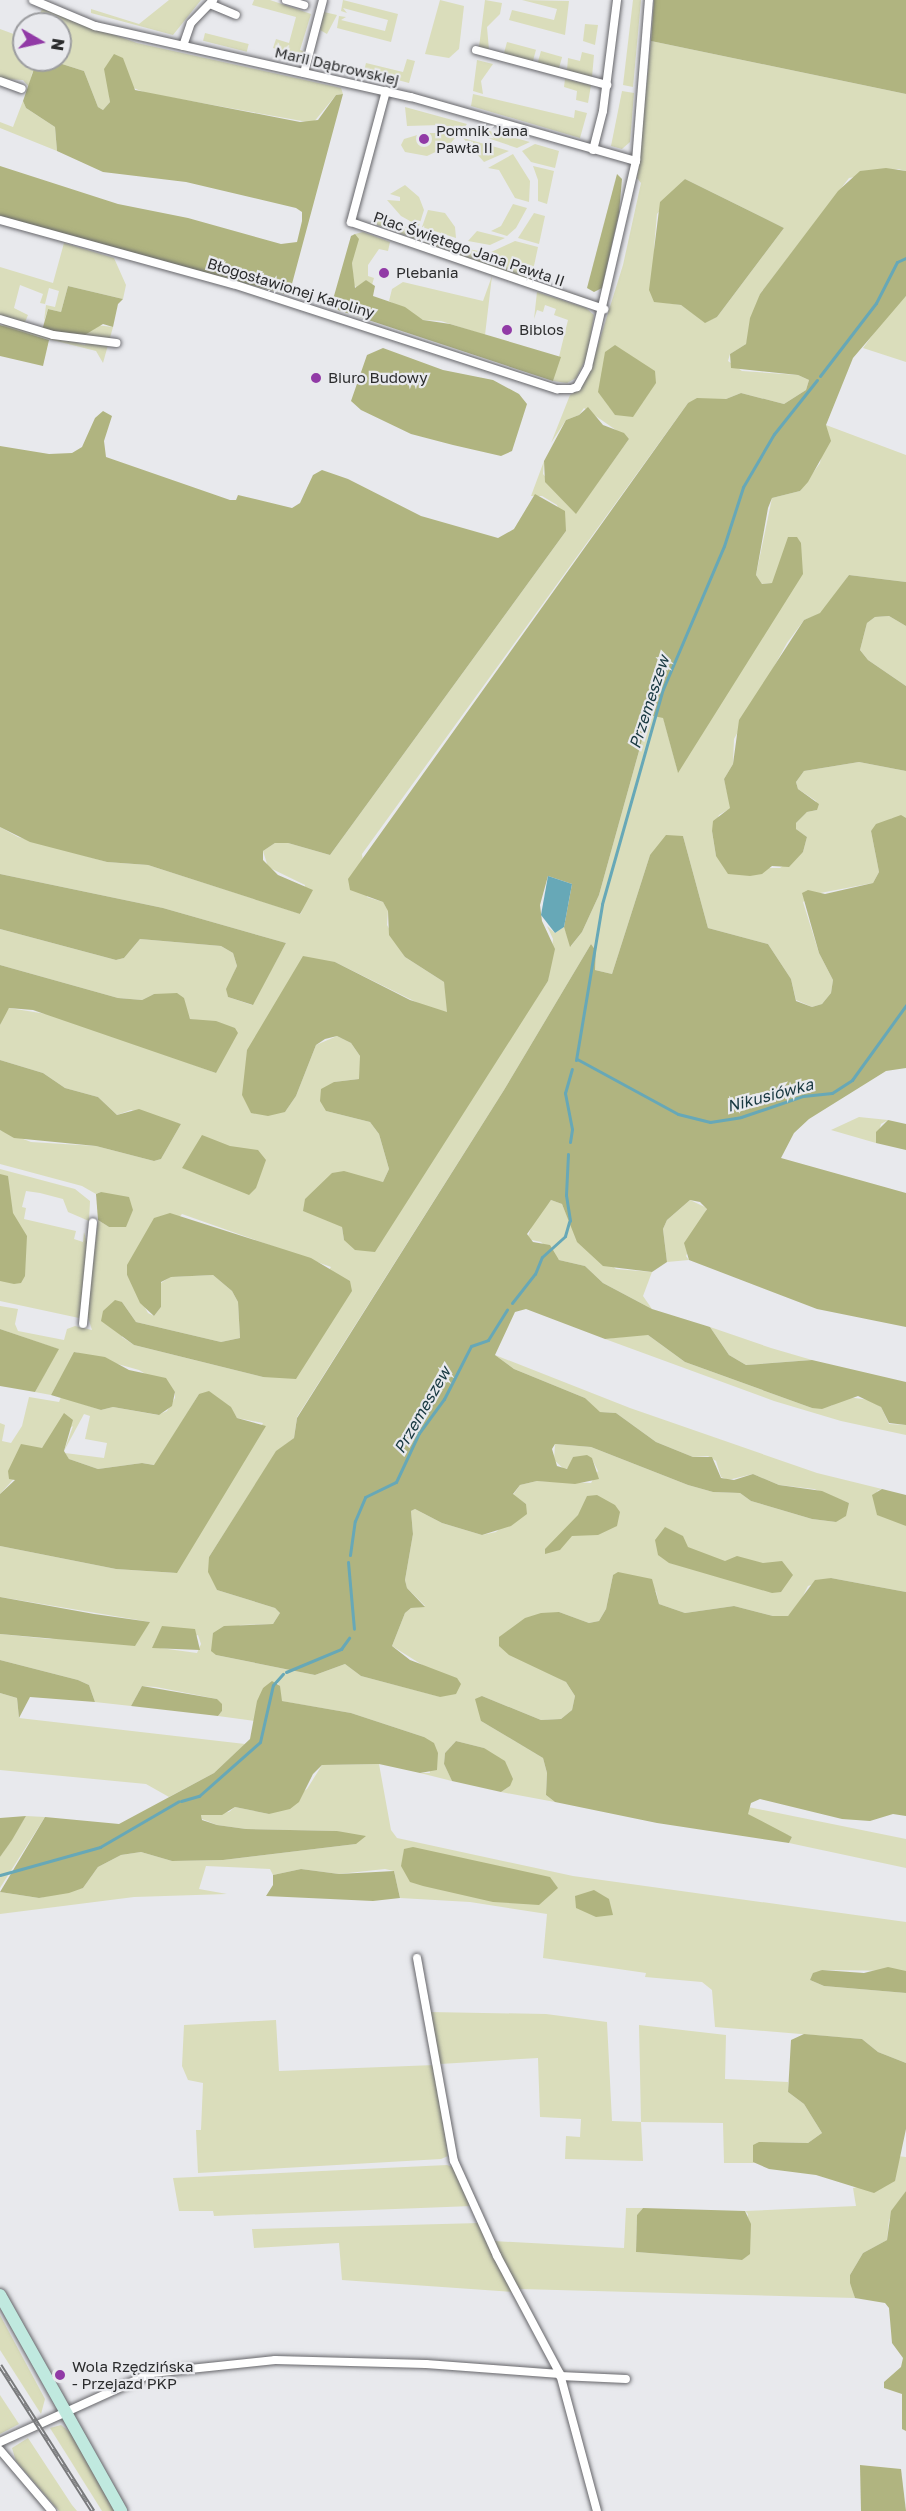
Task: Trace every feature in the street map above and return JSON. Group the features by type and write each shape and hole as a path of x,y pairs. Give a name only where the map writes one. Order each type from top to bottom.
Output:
{"street":[{"name":"Marii Dąbrowskiej","path":"33,0 95,26 386,91 593,150 636,160"},
{"path":"286,0 304,5"},
{"path":"304,73 323,0"},
{"path":"593,150 607,85 617,0"},
{"path":"604,309 636,160 649,0"},
{"path":"183,46 191,23 212,2 236,15"},
{"path":"476,50 607,85"},
{"path":"0,81 22,89"},
{"name":"Plac Świętego Jana Pawła II","path":"386,91 351,222 604,309"},
{"name":"Błogosławionej Karoliny","path":"0,220 234,284 557,389 577,387 588,367 604,309"},
{"path":"0,319 53,335 116,343"},
{"path":"83,1324 93,1222"},
{"path":"417,1958 454,2161 497,2256 560,2375 597,2511"},
{"path":"0,2295 67,2410 121,2511"},
{"path":"0,2442 152,2373 275,2360 426,2364 626,2379"},
{"path":"0,2450 52,2511"}],"green space":[{"path":"169,0 201,0 173,35 91,13 91,9 139,24"},
{"path":"254,0 270,0 311,14 300,50 306,52 305,56 273,48 276,39 289,43 296,17 252,5"},
{"path":"343,0 398,14 391,42 337,28 339,16 346,17 341,20 385,31 388,20 343,8 347,13 341,11"},
{"path":"440,0 464,6 459,49 449,58 425,54"},
{"path":"485,0 502,3 500,14 487,27 489,50 479,47"},
{"path":"522,0 569,1 565,35 509,20 512,10 554,20 557,9"},
{"path":"633,0 641,0 633,87 623,85"},
{"path":"654,0 906,0 906,94 651,41"},
{"path":"324,12 337,15 327,34 320,30"},
{"path":"72,20 137,43 341,88 343,94 336,95 313,123 146,93 131,87 108,86 110,102 103,110 98,107 84,71 72,67"},
{"path":"585,24 598,25 595,45 583,41"},
{"path":"0,29 12,33 12,72 33,72 29,87 23,80 0,79"},
{"path":"205,33 249,44 247,52 203,41"},
{"path":"651,41 906,94 906,171 898,169 849,178 760,294 746,344 730,354 728,361 742,371 798,375 809,380 806,390 784,404 741,393 726,399 688,403 362,854 367,897 383,902 388,910 387,925 405,957 444,982 448,1003 447,1012 434,1011 335,962 285,1112 296,1096 316,1045 337,1036 351,1043 360,1056 362,1073 359,1079 334,1082 326,1111 370,1122 379,1134 389,1169 383,1182 363,1178 342,1227 344,1240 499,1054 548,981 553,939 547,926 555,933 564,927 571,946 582,932 599,895 649,715 663,717 678,772 772,583 762,584 756,575 772,498 800,491 820,463 826,425 906,455 906,582 849,575 820,614 804,620 787,643 734,739 733,764 724,779 731,808 719,815 712,831 716,856 766,868 780,868 803,852 807,837 796,829 796,823 807,812 817,810 816,801 798,789 796,782 804,771 859,762 906,771 906,818 892,818 871,831 879,872 873,883 815,894 803,902 819,953 833,980 831,993 822,1004 812,1007 796,1000 791,979 768,944 708,928 683,836 650,855 612,974 595,970 596,951 591,944 504,1090 297,1417 294,1438 276,1452 209,1557 217,1590 275,1608 280,1613 273,1624 240,1625 216,1655 315,1675 345,1664 361,1676 441,1697 424,1666 392,1646 405,1613 411,1608 425,1606 407,1588 405,1580 413,1534 411,1511 415,1509 442,1523 482,1535 496,1532 526,1504 513,1495 520,1485 537,1481 591,1483 598,1471 592,1459 573,1457 570,1468 564,1469 554,1460 555,1444 591,1447 688,1485 713,1492 740,1493 751,1501 812,1519 836,1522 849,1503 814,1489 779,1485 753,1474 728,1480 721,1477 716,1461 708,1456 693,1457 656,1442 616,1413 599,1412 585,1398 514,1369 495,1355 630,1408 817,1473 882,1489 877,1491 906,1526 906,1592 831,1578 808,1586 798,1606 788,1616 773,1616 734,1606 685,1613 659,1604 656,1591 613,1575 606,1609 599,1621 589,1623 559,1612 546,1671 566,1682 575,1696 572,1710 561,1719 541,1720 482,1696 481,1721 543,1758 547,1773 546,1795 555,1802 501,1792 510,1786 484,1748 456,1741 445,1753 444,1764 452,1781 420,1773 430,1773 424,1737 351,1713 281,1701 278,1682 263,1688 255,1721 218,1716 222,1711 217,1699 156,1687 142,1686 131,1706 95,1702 89,1685 78,1680 0,1660 0,1634 50,1639 150,1622 0,1597 0,1546 116,1569 176,1573 263,1423 237,1418 230,1407 199,1394 155,1465 142,1463 98,1469 69,1459 65,1453 104,1458 107,1443 85,1439 90,1416 84,1414 64,1451 73,1426 42,1448 0,1494 0,1423 5,1425 2,1441 11,1443 22,1426 29,1397 59,1402 61,1397 101,1410 113,1407 158,1415 167,1411 175,1398 175,1392 139,1370 75,1352 51,1395 35,1392 58,1349 0,1329 0,1306 18,1309 15,1324 18,1331 64,1340 67,1329 75,1326 92,1330 87,1314 98,1220 109,1227 101,1192 96,1194 82,1186 0,1164 0,1130 31,1142 96,1146 154,1161 161,1159 181,1124 131,1110 117,1115 98,1097 65,1088 43,1073 0,1060 0,1025 4,1015 9,1008 59,1016 216,1073 205,1022 190,1019 186,1010 154,994 142,1000 118,998 0,965 0,929 116,960 124,958 140,939 221,946 233,953 237,966 227,989 228,997 252,1005 286,943 163,908 0,874 0,827 18,837 107,862 148,865 301,914 305,885 268,867 263,851 275,843 288,843 330,855 566,531 557,505 542,496 531,496 544,461 543,474 576,513 629,439 584,408 579,415 566,420 551,443 570,395 581,388 589,374 623,265 641,183 637,178","holes":["685,179 784,228 717,317 705,322 681,305 667,303 654,248 657,214","182,1214 331,1267 263,1377 134,1345 122,1337 122,1302 136,1322 221,1342 240,1338 238,1302 232,1291 213,1275 170,1277 161,1283 161,1307 154,1316 148,1313 127,1275","198,1635 201,1644 197,1653 153,1647"]},
{"path":"507,42 536,50 533,61 504,54"},
{"path":"541,51 562,57 559,69 538,63"},
{"path":"582,52 594,55 592,77 567,71 568,58 580,61"},
{"path":"114,54 123,58 135,90 300,122 318,120 336,95 343,94 289,295 0,218 0,166 118,204 188,218 281,244 297,242 302,212 296,208 186,182 103,172 57,151 55,127 26,108 23,101 33,72 72,72 72,67 84,71 98,107 103,110 110,102 104,69"},
{"path":"407,59 415,61 409,83 364,71 366,63 403,72"},
{"path":"477,60 493,64 481,81 483,94 473,91"},
{"path":"565,79 591,85 588,103 576,100 577,91 564,87"},
{"path":"622,91 634,93 630,142 622,149 611,146"},
{"path":"473,94 574,118 575,110 587,113 580,138 471,106"},
{"path":"23,101 26,108 55,127 57,151 0,128 0,122 13,127"},
{"path":"405,107 467,124 463,129 440,125 407,126"},
{"path":"471,126 530,142 517,148 467,131"},
{"path":"424,133 457,136 448,146 427,156 405,152 401,145 404,139"},
{"path":"463,138 499,148 509,151 484,162"},
{"path":"535,144 559,151 555,168 531,162 522,151"},
{"path":"513,154 530,181 529,202 515,198 499,170 488,168"},
{"path":"533,166 554,171 547,204 538,201 538,180"},
{"path":"886,168 906,171 906,296 853,358 826,425 831,441 808,482 800,491 772,498 768,508 756,575 762,584 772,583 788,537 797,537 801,543 803,574 678,773 663,718 649,715 599,895 582,932 570,947 564,927 572,884 548,876 540,905 542,921 555,949 548,981 375,1252 355,1250 344,1240 342,1227 303,1211 305,1199 332,1173 344,1171 383,1182 389,1169 379,1134 370,1122 326,1111 320,1101 321,1089 334,1082 359,1079 360,1056 351,1043 337,1036 325,1039 316,1045 296,1096 285,1112 268,1116 251,1113 242,1095 247,1050 303,956 335,962 410,1000 447,1012 444,982 405,957 389,935 388,911 383,902 350,890 348,879 688,403 697,398 726,399 741,393 784,404 806,390 809,380 798,375 731,368 730,354 746,344 750,318 760,294 838,191 860,171"},
{"path":"617,174 622,179 619,213 602,288 594,292 587,288"},
{"path":"685,179 784,228 717,317 705,323 681,305 654,302 649,290 660,202"},
{"path":"405,185 419,197 424,210 419,226 401,216 387,200 400,201 400,197 390,194"},
{"path":"513,204 527,208 516,228 507,236 491,231 501,226"},
{"path":"428,210 445,213 455,227 456,238 422,227"},
{"path":"383,213 416,233 415,239 372,223"},
{"path":"534,213 545,216 539,244 518,238"},
{"path":"477,231 505,238 490,245 468,241"},
{"path":"363,232 390,242 388,251 379,249 368,265 368,276 374,278 372,285 366,280 358,289 354,285 352,263 355,234"},
{"path":"355,234 359,239 352,263 355,288 366,280 375,286 373,296 405,307 423,320 450,324 561,357 553,381 335,309 332,303 351,236"},
{"path":"419,235 458,247 456,253 418,240"},
{"path":"515,241 538,247 531,280 585,298 583,299 460,255 463,248 489,253"},
{"path":"64,243 114,258 126,285 123,299 68,286 61,312 48,309 44,321 46,305 55,307 59,291 49,288 45,304 40,303 43,294 20,285 14,308 28,315 25,322 0,317 0,267 53,283"},
{"path":"492,276 485,335 441,321 423,320 389,301 392,289 403,282 483,301"},
{"path":"68,286 123,299 118,304 113,327 103,324 83,336 37,329 43,327 48,309 61,312"},
{"path":"537,292 586,308 594,315 587,357 576,378 567,383 553,381 568,320 554,315 556,309 545,305 543,312 537,310 534,319"},
{"path":"906,296 906,362 863,348 893,307"},
{"path":"0,321 85,345 88,341 83,336 96,325 113,327 103,363 96,351 5,328"},
{"path":"0,325 49,340 43,366 0,356"},
{"path":"615,345 655,371 656,383 633,417 615,415 598,392 605,352"},
{"path":"383,348 443,370 493,380 519,394 527,404 512,451 501,456 411,434 361,410 351,401 367,355"},
{"path":"588,407 603,425 624,433 629,439 576,514 545,482 544,461 566,420 579,415"},
{"path":"103,411 112,416 104,441 106,457 230,500 236,500 238,495 292,508 300,503 313,475 322,470 348,479 421,516 498,538 514,529 535,494 565,511 566,531 330,855 288,843 275,843 263,851 263,860 278,875 313,890 300,914 148,865 107,862 30,842 0,827 0,446 49,454 72,453 82,447 95,418"},
{"path":"849,575 906,582 906,626 889,616 875,617 867,623 860,650 868,660 906,686 906,771 859,762 804,771 796,782 798,789 819,804 817,810 807,812 796,823 796,829 807,837 803,852 789,867 772,866 762,874 750,876 728,874 716,856 712,831 713,821 730,808 724,779 733,764 739,720 804,620 820,613"},
{"path":"889,616 906,626 906,686 868,660 860,650 867,623 875,617"},
{"path":"901,815 906,818 906,1068 886,1071 809,1119 794,1133 781,1158 906,1193 906,1327 817,1309 689,1260 684,1243 707,1209 700,1202 690,1200 667,1220 663,1229 667,1262 652,1272 603,1266 577,1242 562,1204 551,1200 527,1234 533,1242 550,1245 559,1260 585,1266 603,1283 652,1309 710,1327 729,1355 746,1365 812,1360 906,1382 906,1425 889,1423 881,1407 858,1396 822,1409 812,1408 685,1362 648,1335 605,1339 526,1309 515,1312 495,1355 514,1369 585,1398 600,1412 616,1413 656,1442 693,1457 712,1457 721,1478 734,1480 753,1474 779,1485 822,1491 849,1503 846,1516 836,1522 812,1519 751,1501 740,1493 713,1492 688,1485 591,1447 555,1444 552,1449 557,1466 567,1469 573,1457 587,1455 592,1458 599,1479 575,1484 537,1481 520,1485 513,1494 526,1504 527,1514 511,1526 482,1535 442,1523 415,1509 411,1511 413,1534 405,1580 407,1588 425,1607 411,1608 405,1613 392,1646 410,1660 457,1678 461,1684 456,1694 440,1697 361,1676 345,1664 315,1675 216,1655 211,1651 213,1633 224,1626 273,1624 280,1613 275,1608 217,1590 208,1572 209,1557 276,1451 294,1438 297,1418 504,1090 591,944 596,951 595,970 612,974 650,855 666,835 683,836 708,928 768,944 791,979 796,1001 812,1007 822,1004 831,993 833,980 819,953 802,893 808,890 825,894 873,883 879,872 871,831 876,824"},
{"path":"0,874 163,908 286,943 253,1005 228,997 226,989 237,966 233,953 221,946 140,939 124,958 116,960 0,929"},
{"path":"0,965 118,998 142,1000 154,994 177,993 184,998 190,1019 216,1021 235,1028 238,1033 216,1073 33,1010 9,1008 0,1025"},
{"path":"0,1060 43,1073 65,1088 98,1097 117,1115 139,1109 181,1124 161,1159 154,1161 96,1146 14,1138 0,1130"},
{"path":"859,1117 888,1120 881,1124 876,1143 831,1130"},
{"path":"888,1120 906,1124 906,1150 876,1143 876,1132"},
{"path":"202,1135 230,1146 258,1150 266,1160 256,1188 249,1195 182,1168"},
{"path":"0,1169 75,1189 90,1201 89,1221 68,1212 63,1199 40,1193 26,1191 22,1207 26,1208 24,1219 76,1231 74,1239 83,1242 84,1232 88,1246 79,1318 0,1301"},
{"path":"0,1174 8,1176 13,1213 27,1236 25,1276 21,1283 0,1281"},
{"path":"101,1192 129,1197 133,1210 126,1227 109,1227 98,1220 96,1194"},
{"path":"551,1200 562,1204 574,1232 616,1269 652,1272 643,1296 652,1309 603,1283 585,1266 559,1260 541,1242 527,1239 533,1222"},
{"path":"690,1200 707,1208 686,1256 689,1260 667,1262 663,1229 667,1220"},
{"path":"170,1213 311,1258 350,1281 352,1291 296,1379 263,1377 134,1345 101,1321 103,1311 115,1300 122,1302 136,1322 221,1342 240,1338 238,1302 232,1291 213,1275 171,1277 161,1282 161,1307 154,1316 140,1303 127,1275 127,1265 154,1218"},
{"path":"710,1327 812,1360 746,1365 729,1355"},
{"path":"0,1329 59,1349 35,1392 0,1386"},
{"path":"648,1335 685,1362 812,1408 831,1406 847,1397 870,1400 881,1407 889,1424 906,1425 906,1435 841,1421 774,1401 605,1339"},
{"path":"74,1352 105,1357 129,1370 166,1378 175,1392 172,1406 159,1415 113,1407 101,1410 51,1395"},
{"path":"209,1391 231,1407 237,1418 266,1426 177,1573 116,1569 0,1546 0,1494 15,1480 9,1479 8,1471 21,1444 42,1448 64,1413 73,1420 64,1451 69,1459 98,1469 142,1463 154,1465 199,1394"},
{"path":"882,1489 906,1495 906,1526 877,1515 872,1495"},
{"path":"597,1495 615,1505 620,1512 617,1526 598,1535 572,1536 560,1550 545,1554 545,1549 578,1515 587,1496"},
{"path":"665,1527 683,1536 688,1547 725,1561 737,1556 763,1563 782,1561 793,1575 781,1592 772,1593 669,1563 658,1555 655,1540"},
{"path":"618,1572 652,1579 659,1604 685,1613 734,1606 773,1616 788,1616 815,1580 831,1578 906,1592 906,1816 893,1814 870,1821 842,1819 760,1799 751,1803 748,1814 792,1837 789,1843 657,1823 555,1802 546,1795 547,1773 543,1758 481,1721 475,1699 482,1696 541,1720 561,1719 572,1710 575,1696 566,1682 509,1655 499,1646 499,1637 525,1618 541,1613 559,1612 589,1623 599,1621 606,1609 613,1575"},
{"path":"0,1597 150,1622 135,1646 0,1634"},
{"path":"162,1626 195,1629 200,1650 152,1648"},
{"path":"0,1660 78,1680 89,1685 95,1702 30,1697 19,1718 17,1698 0,1693"},
{"path":"272,1681 280,1686 282,1701 351,1713 424,1737 434,1743 438,1753 437,1770 420,1773 379,1764 322,1765 313,1774 299,1802 290,1809 269,1814 235,1807 222,1815 201,1815 202,1820 217,1825 246,1829 337,1831 366,1836 356,1844 223,1860 172,1861 141,1852 121,1855 98,1867 83,1888 69,1893 39,1898 0,1892 45,1817 119,1824 214,1773 250,1739 257,1701 263,1688"},
{"path":"142,1686 217,1699 222,1704 222,1711 218,1716 131,1706"},
{"path":"0,1693 17,1698 19,1718 245,1744 214,1773 169,1797 146,1784 0,1770"},
{"path":"456,1741 484,1748 505,1761 513,1779 510,1786 501,1792 452,1781 444,1764 445,1753"},
{"path":"379,1764 391,1830 397,1838 573,1876 906,1922 906,1971 822,1970 810,1980 824,1986 906,1993 906,2063 878,2052 862,2039 715,2027 712,1990 702,1982 645,1977 646,1973 543,1958 547,1914 470,1902 400,1898 394,1871 385,1869 339,1874 301,1869 273,1875 270,1869 206,1866 199,1889 227,1894 134,1897 0,1914 0,1892 39,1898 83,1888 98,1867 121,1855 141,1852 172,1861 223,1860 356,1844 337,1831 246,1829 217,1825 202,1819 201,1815 229,1812 235,1807 269,1814 307,1789 322,1765"},
{"path":"748,1807 906,1839 906,1868 789,1843 792,1837 758,1822 748,1814"},
{"path":"26,1816 45,1817 0,1888 0,1857"},
{"path":"26,1816 12,1840 0,1857 0,1818"},
{"path":"413,1847 550,1877 558,1888 539,1905 493,1902 423,1886 410,1882 401,1866 404,1849"},
{"path":"301,1869 339,1874 394,1871 400,1898 373,1901 266,1896 273,1885 273,1875"},
{"path":"594,1890 609,1899 613,1915 596,1917 576,1908 575,1896"},
{"path":"888,1967 906,1971 906,1993 824,1986 810,1980 813,1973 822,1970 864,1973"},
{"path":"429,2012 546,2014 607,2022 612,2121 641,2122 643,2161 565,2159 566,2136 580,2137 581,2119 540,2117 538,2058 440,2064"},
{"path":"276,2020 279,2071 435,2065 448,2156 441,2159 198,2173 196,2130 201,2130 203,2083 188,2080 182,2066 184,2025"},
{"path":"639,2025 726,2035 725,2079 788,2082 788,2092 804,2104 822,2133 808,2143 759,2142 753,2162 757,2163 724,2163 723,2123 641,2122"},
{"path":"804,2034 862,2039 878,2052 906,2063 906,2129 895,2181 874,2193 816,2175 769,2169 753,2162 753,2145 759,2142 808,2143 822,2133 804,2104 788,2092 791,2040"},
{"path":"897,2156 906,2157 906,2191 889,2220 887,2240 863,2253 850,2275 855,2298 519,2289 493,2241 624,2248 626,2208 643,2208 637,2215 636,2252 742,2260 748,2214 745,2211 856,2206 853,2188 895,2180"},
{"path":"447,2165 455,2168 472,2206 214,2216 213,2211 179,2211 173,2178"},
{"path":"906,2191 906,2431 902,2429 902,2394 884,2388 884,2382 901,2367 903,2358 892,2343 889,2308 885,2303 855,2298 850,2275 863,2253 887,2240 891,2211"},
{"path":"643,2208 745,2211 751,2224 750,2254 742,2260 636,2252 637,2215"},
{"path":"480,2223 514,2292 342,2280 339,2243 254,2248 252,2229"},
{"path":"0,2315 45,2399 41,2414 0,2350"},
{"path":"0,2395 19,2424 0,2434"},
{"path":"61,2425 75,2436 114,2511 102,2511 50,2428"},
{"path":"28,2438 77,2511 59,2511 16,2461 12,2448"},
{"path":"860,2465 901,2469 906,2511 861,2511"}],"water":[{"path":"548,876 572,884 564,927 555,933 541,915"}],"waterway":[{"name":"Przemeszew","path":"820,376 876,303 897,262 906,258"},
{"name":"Przemeszew","path":"576,1060 602,904 663,689 724,546 743,487 774,434 817,380"},
{"name":"Nikusiówka","path":"577,1059 678,1114 710,1122 741,1117 803,1096 832,1093 852,1080 906,1005"},
{"name":"Przemeszew","path":"570,1142 572,1129 565,1093 572,1069"},
{"name":"Przemeszew","path":"568,1154 566,1195 570,1221"},
{"name":"Przemeszew","path":"512,1303 535,1274 542,1257 565,1236 569,1222"},
{"name":"Przemeszew","path":"350,1555 355,1521 365,1497 396,1482 419,1433 444,1399 471,1346 488,1340 507,1309"},
{"name":"Przemeszew","path":"348,1562 354,1629"},
{"path":"286,1672 341,1649 349,1638"},
{"path":"181,1801 199,1796 260,1742 273,1685 283,1674"},
{"path":"0,1875 100,1847 179,1801"}],"railway":[{"path":"0,2365 93,2511"}],"place":[{"name":"Pomnik Jana Pawła II","path":"424,139"},
{"name":"Plebania","path":"384,273"},
{"name":"Biblos","path":"507,330"},
{"name":"Biuro Budowy","path":"316,378"},
{"name":"Wola Rzędzińska - Przejazd PKP","path":"60,2375"}]}
